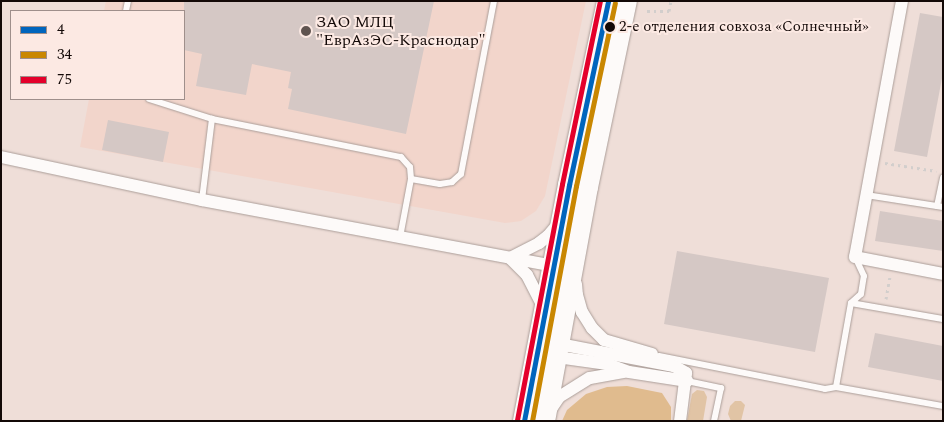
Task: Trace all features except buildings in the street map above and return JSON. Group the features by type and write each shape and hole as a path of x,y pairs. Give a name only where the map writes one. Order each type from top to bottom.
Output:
{"highway":[{"path":"544,421 548,349 545,318 567,262 564,211 608,1"},
{"path":"524,421 548,349 626,1"}],"street":[{"path":"902,1 872,196 855,257 943,274"},
{"path":"1,157 202,200 510,258 567,262 582,312 592,328 604,340 659,356 686,373 687,381 680,421"},
{"path":"510,258 548,236 564,211"},
{"path":"510,258 527,275 542,301 545,318"},
{"path":"548,349 674,366"},
{"path":"548,349 607,364 629,372 687,381"},
{"path":"548,421 552,407 559,397 575,386 603,374 629,372"}],"lane":[{"path":"411,180 440,184 452,182 460,174 494,1"},
{"path":"152,100 212,119 401,157 410,167 411,180 400,237"},
{"path":"202,200 212,119"},
{"path":"872,196 940,207 943,178"},
{"path":"836,387 851,303 861,294 864,276 855,257"},
{"path":"851,303 943,319"},
{"path":"659,356 825,389 836,387 943,406"},
{"path":"687,381 720,388 714,421"}],"path":[{"path":"647,11 669,11 671,1"},
{"path":"872,196 884,153"},
{"path":"886,163 943,172"},
{"path":"884,308 892,264"}],"shaded area":[{"path":"106,1 586,1 545,196 536,211 521,221 505,223 80,147 89,100 185,100 185,10 104,10"},
{"path":"627,386 662,393 671,407 671,421 562,421 567,410 586,394 607,387"},
{"path":"697,390 704,391 707,397 703,421 687,421 692,394"},
{"path":"735,401 741,401 745,405 741,421 731,421 728,414 730,406"}],"transit line":[{"name":"75","path":"517,420 562,184 600,1"},
{"name":"4","path":"524,421 569,185 608,1"},
{"name":"34","path":"532,421 576,186 615,3"}],"place":[{"name":"2-е отделения совхоза «Солнечный»","path":"610,27"},
{"name":"ЗАО МЛЦ \"ЕврАзЭС-Краснодар\"","path":"306,31"}]}
